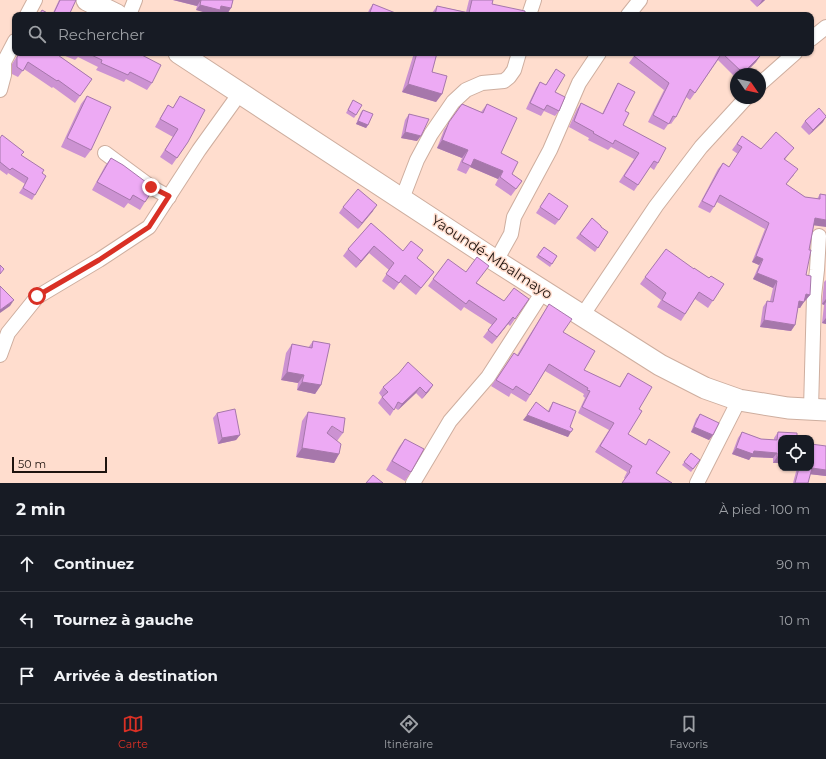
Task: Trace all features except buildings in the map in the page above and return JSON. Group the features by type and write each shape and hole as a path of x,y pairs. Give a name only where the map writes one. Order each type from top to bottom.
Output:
{"highway":[{"path":"87,0 111,12"},
{"name":"Yaoundé-Mbalmayo","path":"184,56 496,261 544,290 582,316 660,365 705,388 740,400 788,408 819,410"}],"street":[{"path":"29,12 35,0"},
{"path":"130,12 135,0"},
{"path":"530,12 534,0"},
{"path":"630,12 640,0"},
{"path":"814,37 826,27"},
{"path":"0,90 4,75 4,62 12,47"},
{"path":"402,199 417,160 431,134 453,102 466,90 482,83 504,81 514,70 518,56"},
{"path":"496,261 511,234 514,217 550,150 579,83 597,56"},
{"path":"766,79 792,56"},
{"path":"0,355 4,336 37,296 99,260 149,227 199,150 240,93"},
{"path":"582,316 660,200 701,147 740,104"},
{"path":"105,153 151,187 169,196"},
{"path":"819,236 814,296 819,410"},
{"path":"413,483 450,421 488,377 544,290"},
{"path":"697,483 740,400"}],"route":[{"path":"37,296 99,260 149,227 169,196 151,187"}]}
